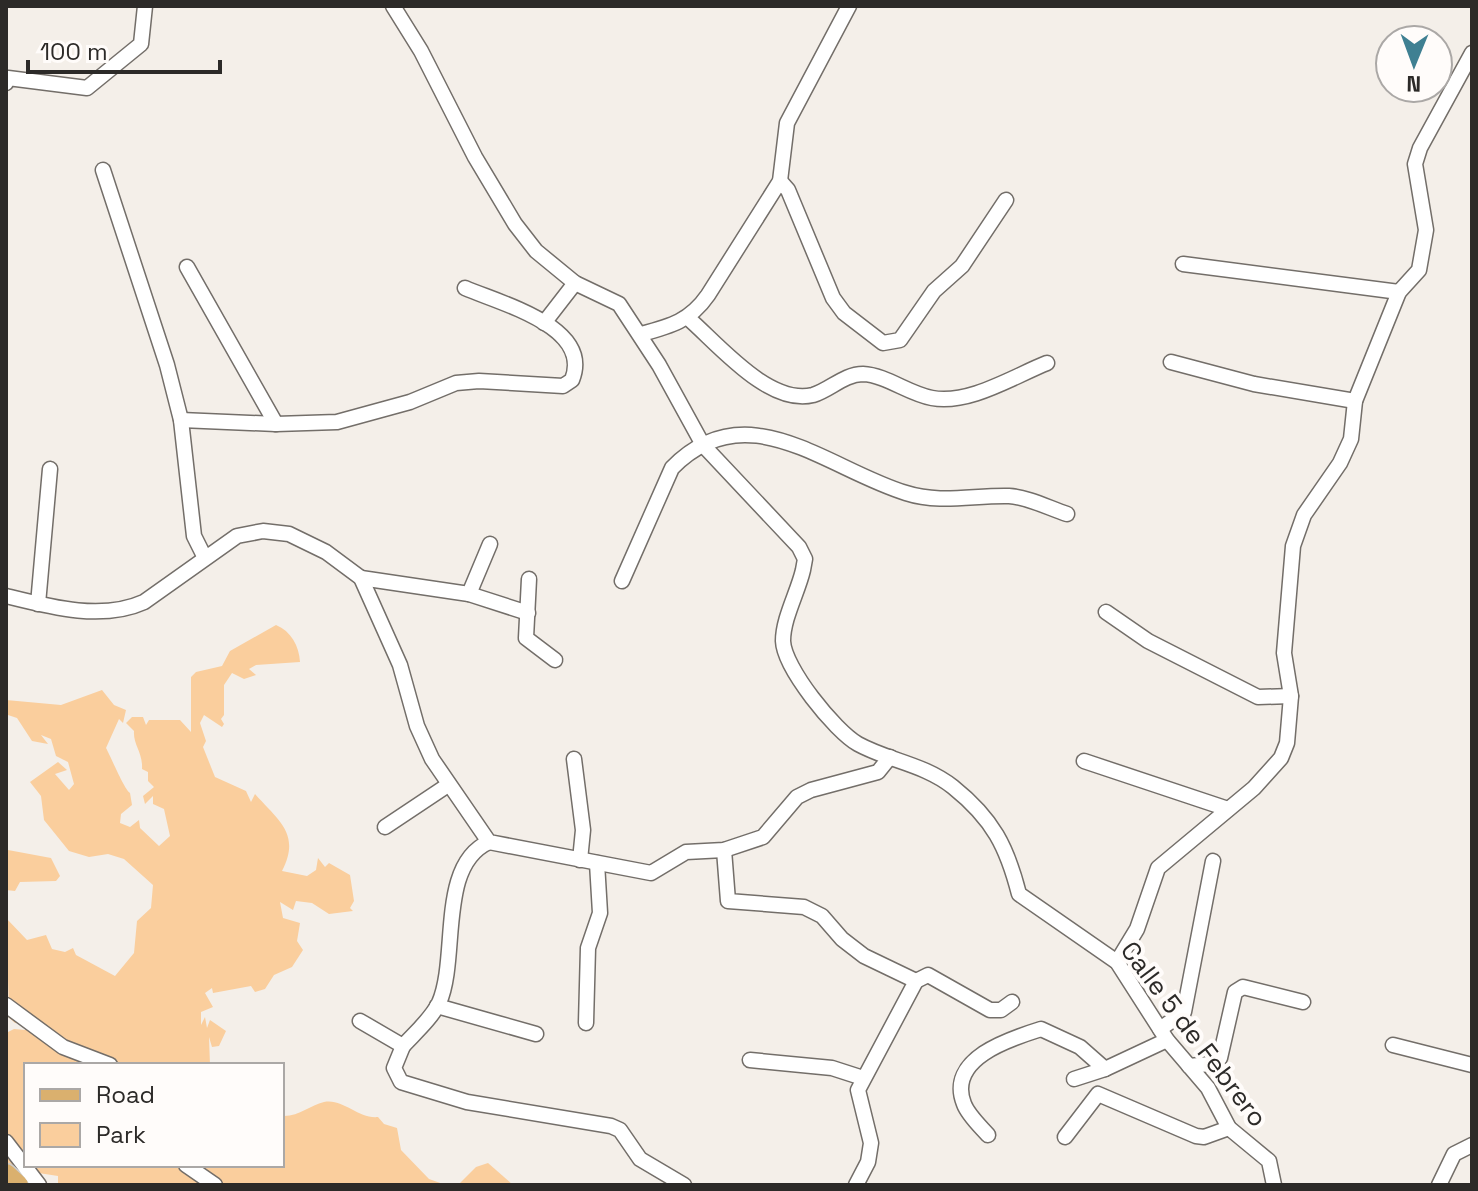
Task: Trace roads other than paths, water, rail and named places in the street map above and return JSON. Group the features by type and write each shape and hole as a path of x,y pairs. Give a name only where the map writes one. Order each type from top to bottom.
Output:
{"main road":[{"path":"6,1174 18,1185"}],"street":[{"path":"6,83 8,78 87,88 141,44 145,6"},
{"name":"Calle 5 de Febrero","path":"393,6 421,51 475,157 515,224 536,251 575,283 619,304 641,334 703,445 799,547 805,559 783,641 793,670 854,742 923,768 952,786 974,806 1002,842 1013,862 1019,894 1117,962 1163,1034 1208,1088 1229,1128 1269,1161 1274,1185"},
{"path":"641,334 680,324 708,295 780,181 787,123 849,6"},
{"path":"1117,962 1137,929 1158,868 1254,788 1281,758 1287,743 1291,696 1284,653 1293,546 1304,515 1340,463 1351,439 1355,401 1399,292 1419,270 1426,230 1415,164 1420,148 1472,53"},
{"path":"103,170 167,365 181,420 194,536 204,556"},
{"path":"780,181 788,190 833,298 844,313 883,343 900,340 934,291 962,266 1006,200"},
{"path":"1183,264 1399,292"},
{"path":"187,267 276,424"},
{"path":"544,323 575,283"},
{"path":"181,420 276,424 337,422 410,402 456,383 479,381 563,386 572,380 577,360 569,340 544,323 465,288"},
{"path":"688,318 769,388 791,396 813,395 852,376 865,374 933,399 962,397 1047,363"},
{"path":"1171,362 1254,384 1355,401"},
{"path":"622,581 672,468 685,454 730,435 771,435 906,494 938,500 1012,496 1067,514"},
{"path":"38,604 50,469"},
{"path":"6,596 38,604 98,611 128,609 144,602 204,556 237,536 276,532 289,534 326,552 361,578 469,594 528,613"},
{"path":"469,594 490,544"},
{"path":"361,578 400,665 417,726 448,785 489,842"},
{"path":"529,579 528,642 555,660"},
{"path":"1106,612 1148,641 1258,697 1291,696"},
{"path":"684,1185 640,1159 620,1130 611,1126 467,1102 401,1082 394,1068 403,1046 437,1006 457,885 466,860 475,848 489,842 651,873 686,852 724,850 763,837 777,826 787,806 811,790 878,772 890,757"},
{"path":"574,759 583,830 580,860"},
{"path":"1084,761 1228,809"},
{"path":"385,827 448,785"},
{"path":"724,850 728,901 804,907 822,916 842,939 864,956 916,981"},
{"path":"1074,1079 1105,1069 1163,1034 1184,1012 1213,861"},
{"path":"586,1023 588,948 600,913 597,863"},
{"path":"856,1185 868,1162 871,1143 857,1099 863,1078 916,981 928,975 990,1010 1001,1010 1012,1002"},
{"path":"1189,1066 1210,1064 1220,1058 1235,992 1243,987 1303,1002"},
{"path":"6,1005 63,1047 105,1063"},
{"path":"437,1006 536,1034"},
{"path":"360,1021 403,1046"},
{"path":"988,1135 964,1106 961,1086 965,1070 998,1042 1041,1029 1080,1047 1105,1069"},
{"path":"1393,1045 1472,1065"},
{"path":"750,1060 832,1068 863,1078"},
{"path":"1065,1137 1098,1094 1196,1136 1204,1137 1229,1128"},
{"path":"6,1142 24,1165"},
{"path":"1439,1185 1454,1154 1472,1145"},
{"path":"25,1167 39,1185"},
{"path":"189,1167 215,1185"}]}
